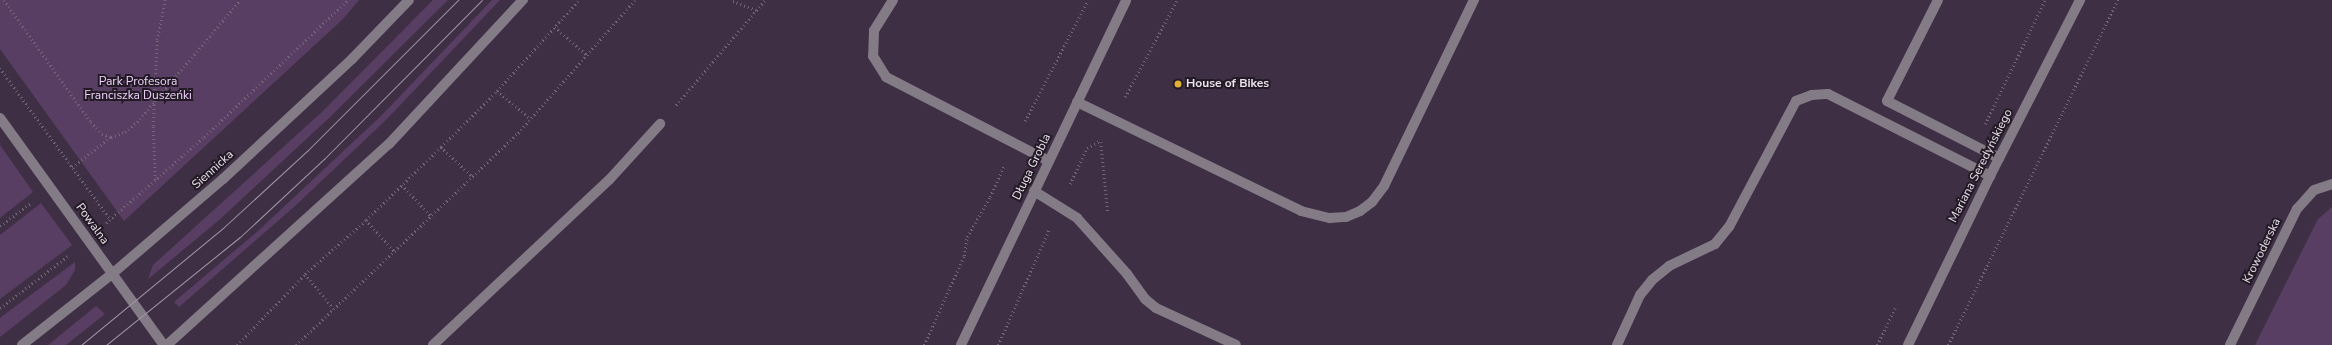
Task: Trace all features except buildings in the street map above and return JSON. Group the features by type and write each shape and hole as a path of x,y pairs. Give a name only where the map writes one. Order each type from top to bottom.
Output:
{"street":[{"name":"Siennicka","path":"22,345 112,274 224,179 352,59 409,0"},
{"path":"167,345 389,144 523,0"},
{"path":"893,0 874,31 873,56 886,77 1049,161"},
{"name":"Długa Grobla","path":"961,345 1126,0"},
{"path":"1077,102 1301,211 1330,218 1346,217 1360,212 1372,202 1384,186 1474,0"},
{"path":"1938,0 1887,101 1999,158"},
{"name":"Mariana Seredyńskiego","path":"1908,345 1990,176 2080,0"},
{"path":"1616,345 1640,295 1652,280 1669,266 1715,244 1729,227 1796,101 1812,95 1828,94 1990,176"},
{"name":"Powalna","path":"0,118 164,345"},
{"path":"433,345 609,180 660,124"},
{"name":"Krowoderska","path":"2230,345 2297,208 2314,190 2332,184"},
{"path":"1034,191 1077,218 1127,274 1145,299 1156,308 1236,345"}],"path":[{"path":"4,0 102,134 112,137 126,132 154,102 240,0"},
{"path":"155,180 154,102 158,40 165,0"},
{"path":"0,308 88,240 111,220 278,69 348,0"},
{"path":"237,345 305,274 366,220 497,91 579,0"},
{"path":"296,345 473,177 531,119 588,56 635,0"},
{"path":"660,124 765,0"},
{"path":"924,345 964,256 967,237 990,197 1014,142 1088,0"},
{"path":"1109,218 1101,142 1177,0"},
{"path":"1948,345 2118,0"},
{"path":"733,1 756,10"},
{"path":"555,27 588,56"},
{"path":"0,68 111,220"},
{"path":"497,91 531,119"},
{"path":"998,345 1087,148 1101,142"},
{"path":"441,147 473,177"},
{"path":"402,185 431,216"},
{"path":"366,220 395,252"},
{"path":"305,274 334,309"}],"green space":[{"name":"Park Profesora Franciszka Duszeńki","path":"0,0 359,0 343,19 124,221 0,49"},
{"path":"433,0 448,0 329,118 218,221 148,279 153,265 323,111"},
{"path":"492,0 500,0 387,119 295,206 179,307 174,302 258,231 382,115"},
{"path":"0,145 33,192 0,218"},
{"path":"41,203 72,245 0,299 0,235"},
{"path":"2332,207 2332,345 2255,345 2318,219"},
{"path":"75,262 75,270 66,285 0,337 0,318"},
{"path":"96,306 105,314 66,345 48,345"}],"tram line":[{"path":"81,345 224,227 307,151 458,0"},
{"path":"106,345 240,237 324,159 482,0"}],"place":[{"name":"House of Bikes","path":"1178,84"}]}
